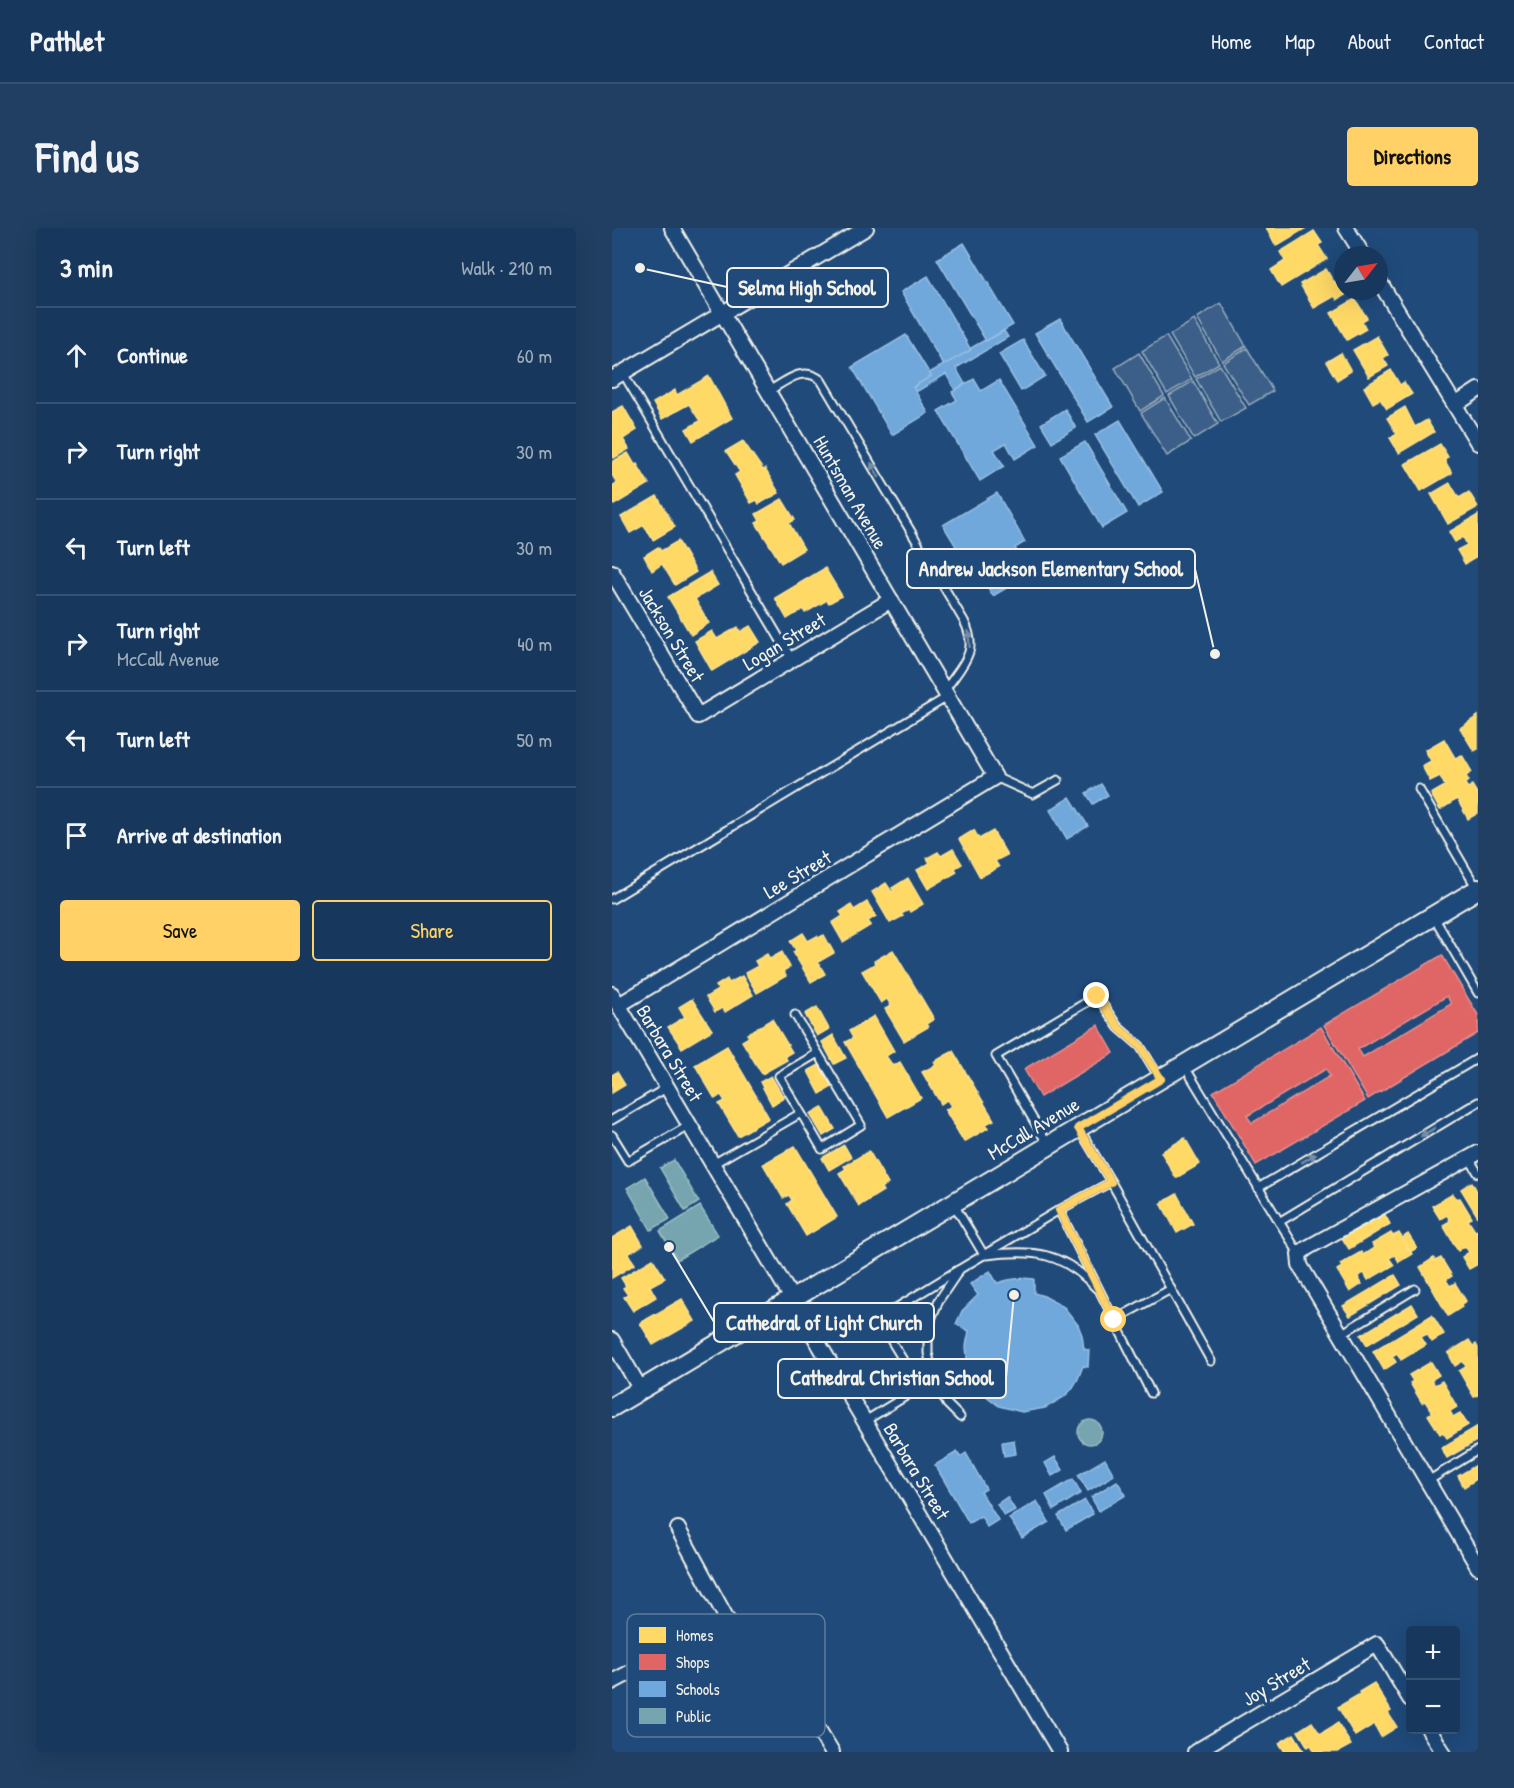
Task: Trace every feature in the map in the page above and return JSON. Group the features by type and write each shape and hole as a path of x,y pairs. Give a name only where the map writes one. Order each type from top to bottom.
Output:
{"main road":[{"name":"McCall Avenue","path":"612,1407 1478,889"}],"street":[{"name":"Huntsman Avenue","path":"672,228 995,777"},
{"path":"617,376 866,228"},
{"path":"1346,228 1357,246"},
{"path":"1388,296 1478,443"},
{"path":"1455,405 1478,390"},
{"name":"Jackson Street","path":"612,572 698,716"},
{"name":"Logan Street","path":"698,716 791,658 891,600"},
{"name":"Lee Street","path":"615,1000 995,777"},
{"name":"Barbara Street","path":"615,1000 1060,1752"},
{"path":"1473,1156 1299,1254 1300,1265 1478,1567"},
{"path":"612,1340 641,1390"},
{"path":"678,1528 724,1614"},
{"name":"Joy Street","path":"1195,1752 1377,1644 1406,1692"},
{"path":"612,1682 627,1674"},
{"path":"1432,1734 1443,1752"},
{"path":"823,1737 832,1752"}],"lane":[{"path":"612,899 947,693 969,654 971,638 964,621 821,380 812,374 801,374 769,391"},
{"path":"617,376 791,658"},
{"path":"995,777 1033,794 1058,780"},
{"path":"1419,789 1478,889"},
{"path":"1433,915 1478,993"},
{"path":"1048,1145 996,1056 1097,996 1118,1027 1140,1046 1161,1079"},
{"path":"795,1015 818,1053 861,1125 822,1149 779,1076 818,1053"},
{"path":"1258,1188 1478,1058"},
{"path":"1185,1065 1299,1254"},
{"path":"612,1120 668,1088"},
{"path":"1279,1222 1478,1102"},
{"path":"713,1164 801,1113"},
{"path":"612,1135 628,1161 690,1125"},
{"path":"1078,1128 1111,1182 1211,1361"},
{"path":"1473,1156 1478,1173"},
{"path":"920,1388 878,1319 1059,1210 1111,1182"},
{"path":"953,1203 984,1255"},
{"path":"1059,1210 1151,1393"},
{"path":"984,1255 1022,1252 1050,1256 1067,1263 1083,1274 1106,1303"},
{"path":"960,1269 939,1300 928,1335 928,1353 934,1379 947,1404 960,1417"},
{"path":"1114,1320 1171,1289"},
{"path":"1341,1334 1414,1289"},
{"path":"865,1421 934,1379"},
{"path":"1428,1481 1478,1450"}],"shaded area":[{"path":"1221,303 1246,346 1222,361 1197,318"},
{"path":"1194,320 1219,363 1195,377 1170,335"},
{"path":"1166,336 1192,379 1167,394 1142,351"},
{"path":"1247,348 1273,391 1249,405 1223,363"},
{"path":"1139,353 1164,396 1140,411 1115,368"},
{"path":"1220,365 1246,408 1221,422 1196,379"},
{"path":"1193,381 1218,424 1194,439 1169,396"},
{"path":"1165,398 1191,441 1167,456 1141,413"}],"building: Homes":[{"path":"1266,228 1306,228 1276,246"},
{"path":"1314,231 1322,243 1318,245 1327,259 1281,287 1271,270 1285,261 1280,252"},
{"path":"1326,269 1334,282 1334,297 1314,308 1300,284"},
{"path":"1356,300 1367,318 1362,321 1366,329 1347,340 1331,313"},
{"path":"1377,336 1388,355 1383,358 1388,366 1369,377 1353,350"},
{"path":"1341,353 1351,371 1337,380 1326,362"},
{"path":"1391,370 1400,385 1404,382 1412,394 1387,409 1380,399 1373,403 1364,387"},
{"path":"709,376 732,418 693,441 686,429 700,421 689,404 662,419 653,403 675,390 677,395"},
{"path":"623,406 637,430 623,439 629,449 614,458 612,455 612,412"},
{"path":"1405,407 1415,427 1427,420 1434,432 1399,453 1390,438 1397,434 1387,418"},
{"path":"743,441 763,470 765,469 779,493 759,504 757,500 751,503 735,475 740,472 726,451"},
{"path":"1440,444 1448,457 1444,459 1452,473 1421,491 1405,464"},
{"path":"628,453 649,484 614,505 612,486 617,483 612,475 612,462"},
{"path":"1450,483 1459,498 1469,492 1478,507 1448,524 1431,494"},
{"path":"657,496 675,527 653,540 644,525 630,533 621,517"},
{"path":"782,499 795,520 789,523 804,549 781,563 756,523 760,521 756,514"},
{"path":"1478,515 1478,553 1475,554 1477,557 1465,564 1457,550 1467,545 1463,537 1455,542 1449,532"},
{"path":"678,541 696,572 675,585 662,564 652,571 644,556 658,547 661,551"},
{"path":"825,568 842,596 829,603 827,600 805,613 803,609 787,619 775,598"},
{"path":"710,572 718,585 695,599 709,623 691,635 668,597"},
{"path":"750,626 760,642 712,671 695,641 712,631 717,639 738,627 740,632"},
{"path":"1478,716 1478,749 1474,751 1460,728"},
{"path":"1444,739 1455,758 1462,755 1472,772 1466,776 1469,781 1465,784 1468,788 1472,785 1478,795 1478,813 1468,819 1457,799 1440,810 1431,794 1445,786 1440,776 1430,781 1422,766 1431,761 1425,750"},
{"path":"974,830 979,839 993,831 1007,855 995,861 999,867 980,877 959,839"},
{"path":"953,849 962,864 955,868 957,872 928,889 917,870 930,863 927,858 938,852 941,856"},
{"path":"908,878 923,904 910,912 909,910 901,914 903,916 890,923 872,892 886,883 892,892 894,891 892,888"},
{"path":"867,902 876,916 868,921 871,925 843,942 832,923 843,916 840,912 851,905 854,910"},
{"path":"803,933 808,941 824,935 834,953 818,962 825,974 811,982 793,952 796,950 790,941"},
{"path":"893,950 934,1019 926,1024 928,1027 904,1041 885,1009 891,1006 887,999 881,1003 862,971"},
{"path":"782,952 790,967 783,971 786,976 757,993 745,973 758,966 755,961 767,954 770,959"},
{"path":"742,976 753,995 725,1012 722,1008 715,1012 706,997 718,990 716,986 727,979 729,983"},
{"path":"692,999 712,1030 682,1048 668,1027 685,1017 679,1007"},
{"path":"817,1007 829,1029 817,1036 805,1014"},
{"path":"874,1016 894,1051 886,1056 893,1066 900,1062 921,1098 888,1117 845,1042 853,1038 849,1031"},
{"path":"772,1019 792,1052 785,1056 787,1060 762,1074 742,1041 749,1037 747,1034"},
{"path":"833,1035 846,1058 834,1064 822,1042"},
{"path":"727,1046 769,1118 738,1136 719,1104 725,1101 721,1095 715,1099 695,1065"},
{"path":"953,1051 994,1120 986,1124 988,1128 964,1142 945,1110 951,1106 947,1100 941,1104 922,1072 936,1065 934,1062"},
{"path":"819,1065 832,1087 820,1094 808,1071"},
{"path":"617,1072 625,1085 612,1093 612,1075"},
{"path":"771,1076 784,1098 772,1105 760,1082"},
{"path":"822,1107 835,1129 823,1136 810,1114"},
{"path":"1185,1138 1200,1164 1176,1178 1161,1152"},
{"path":"844,1145 851,1157 829,1170 822,1158"},
{"path":"795,1146 837,1217 806,1236 787,1204 792,1200 789,1195 783,1198 763,1164"},
{"path":"869,1151 888,1184 881,1188 883,1191 859,1206 839,1173 846,1169 844,1166"},
{"path":"1472,1182 1478,1193 1478,1217 1461,1189"},
{"path":"1177,1194 1193,1224 1177,1233 1161,1203"},
{"path":"1453,1194 1457,1199 1460,1198 1472,1218 1468,1220 1475,1231 1478,1230 1478,1264 1469,1269 1462,1257 1469,1252 1465,1246 1458,1251 1443,1225 1450,1221 1447,1215 1440,1219 1432,1206"},
{"path":"1384,1213 1390,1224 1349,1249 1342,1238"},
{"path":"632,1226 643,1245 628,1254 635,1264 612,1278 612,1238"},
{"path":"1391,1233 1393,1236 1399,1233 1412,1254 1399,1262 1395,1255 1389,1258 1394,1265 1368,1280 1364,1273 1358,1277 1362,1284 1350,1292 1337,1270 1342,1267 1340,1264 1361,1252 1363,1255 1374,1248 1372,1244"},
{"path":"1408,1234 1417,1248 1410,1252 1402,1238"},
{"path":"1434,1258 1435,1261 1441,1258 1452,1276 1446,1280 1450,1286 1455,1283 1466,1301 1461,1304 1462,1307 1448,1316 1420,1267"},
{"path":"653,1259 665,1278 650,1286 656,1297 633,1311 624,1297 628,1295 623,1288 626,1286 621,1278"},
{"path":"1395,1275 1401,1285 1350,1316 1343,1306"},
{"path":"682,1299 695,1321 653,1345 640,1323"},
{"path":"1412,1304 1418,1314 1367,1345 1361,1335"},
{"path":"1432,1315 1444,1334 1432,1342 1427,1334 1421,1337 1426,1345 1401,1360 1397,1353 1392,1356 1396,1362 1384,1370 1373,1351"},
{"path":"1469,1340 1473,1346 1476,1344 1478,1348 1478,1395 1474,1397 1459,1371 1466,1367 1463,1361 1455,1366 1448,1353"},
{"path":"1431,1362 1439,1375 1431,1380 1435,1385 1442,1381 1457,1407 1450,1411 1453,1417 1460,1413 1468,1425 1447,1438 1443,1432 1440,1434 1428,1415 1432,1412 1425,1401 1422,1403 1410,1383 1413,1381 1409,1375"},
{"path":"1478,1426 1478,1440 1447,1458 1441,1448"},
{"path":"1478,1464 1478,1478 1464,1487 1458,1476"},
{"path":"1374,1683 1391,1711 1388,1713 1397,1727 1381,1737 1374,1724 1355,1736 1338,1707"},
{"path":"1312,1722 1320,1734 1338,1723 1351,1745 1338,1752 1315,1752 1311,1745 1308,1747 1298,1731"},
{"path":"1294,1734 1305,1752 1285,1752 1279,1743"}],"building: Shops":[{"path":"1442,955 1478,1015 1478,1033 1368,1099 1324,1025","holes":["1447,996 1451,1004 1363,1057 1358,1049"]},
{"path":"1098,1025 1114,1053 1040,1097 1024,1069"},
{"path":"1321,1027 1365,1101 1256,1165 1213,1092","holes":["1326,1069 1330,1076 1252,1123 1247,1116"]}],"building: Schools":[{"path":"964,243 1013,325 986,341 937,259"},
{"path":"928,276 971,350 944,366 901,292"},
{"path":"1060,319 1113,407 1088,422 1035,333"},
{"path":"1004,331 1008,337 956,368 965,384 955,390 946,374 916,392 913,387 931,376 929,373"},
{"path":"906,335 931,376 913,387 928,413 892,435 852,367"},
{"path":"1023,340 1045,376 1021,391 999,354"},
{"path":"974,379 981,391 999,380 1038,445 1015,459 1006,443 994,450 1004,466 980,481 938,411 957,400 952,392"},
{"path":"1065,409 1076,428 1052,442 1041,424"},
{"path":"1120,420 1163,492 1138,507 1095,435"},
{"path":"1085,442 1127,513 1102,528 1060,456"},
{"path":"997,493 1025,542 1015,548 1020,556 1009,562 1020,580 993,596 982,578 977,581 943,525"},
{"path":"1101,784 1108,795 1093,804 1086,793"},
{"path":"1070,797 1088,826 1067,839 1050,810"},
{"path":"990,1271 997,1283 1022,1278 1034,1279 1034,1293 1064,1307 1078,1325 1084,1349 1089,1350 1088,1367 1083,1366 1072,1389 1064,1397 1045,1408 1022,1412 999,1406 980,1391 968,1370 966,1346 969,1331 956,1324 962,1311 978,1295 970,1284"},
{"path":"1014,1440 1016,1454 1004,1456 1002,1442"},
{"path":"957,1452 960,1457 966,1453 986,1489 981,1492 998,1520 987,1527 981,1516 969,1523 935,1465"},
{"path":"1055,1457 1063,1470 1052,1476 1045,1463"},
{"path":"1105,1459 1114,1475 1088,1491 1078,1475"},
{"path":"1073,1479 1081,1493 1054,1510 1046,1495"},
{"path":"1117,1481 1126,1495 1099,1511 1091,1497"},
{"path":"1007,1497 1015,1510 1004,1516 997,1504"},
{"path":"1085,1500 1093,1514 1066,1530 1058,1516"},
{"path":"1037,1501 1049,1522 1022,1538 1009,1518"}],"building: Public":[{"path":"674,1160 699,1202 685,1211 660,1168"},
{"path":"645,1177 670,1219 651,1230 627,1188"},
{"path":"700,1206 718,1235 677,1260 660,1231"},
{"path":"1090,1420 1095,1421 1101,1427 1101,1437 1095,1443 1090,1444 1085,1443 1079,1437 1078,1432 1079,1427 1085,1421"}],"place":[{"name":"Selma High School","path":"640,268"},
{"name":"Andrew Jackson Elementary School","path":"1215,654"},
{"name":"Cathedral of Light Church","path":"669,1247"},
{"name":"Cathedral Christian School","path":"1014,1295"}],"route":[{"path":"1097,996 1118,1027 1140,1046 1161,1079 1078,1128 1111,1182 1059,1210 1114,1320"}]}
